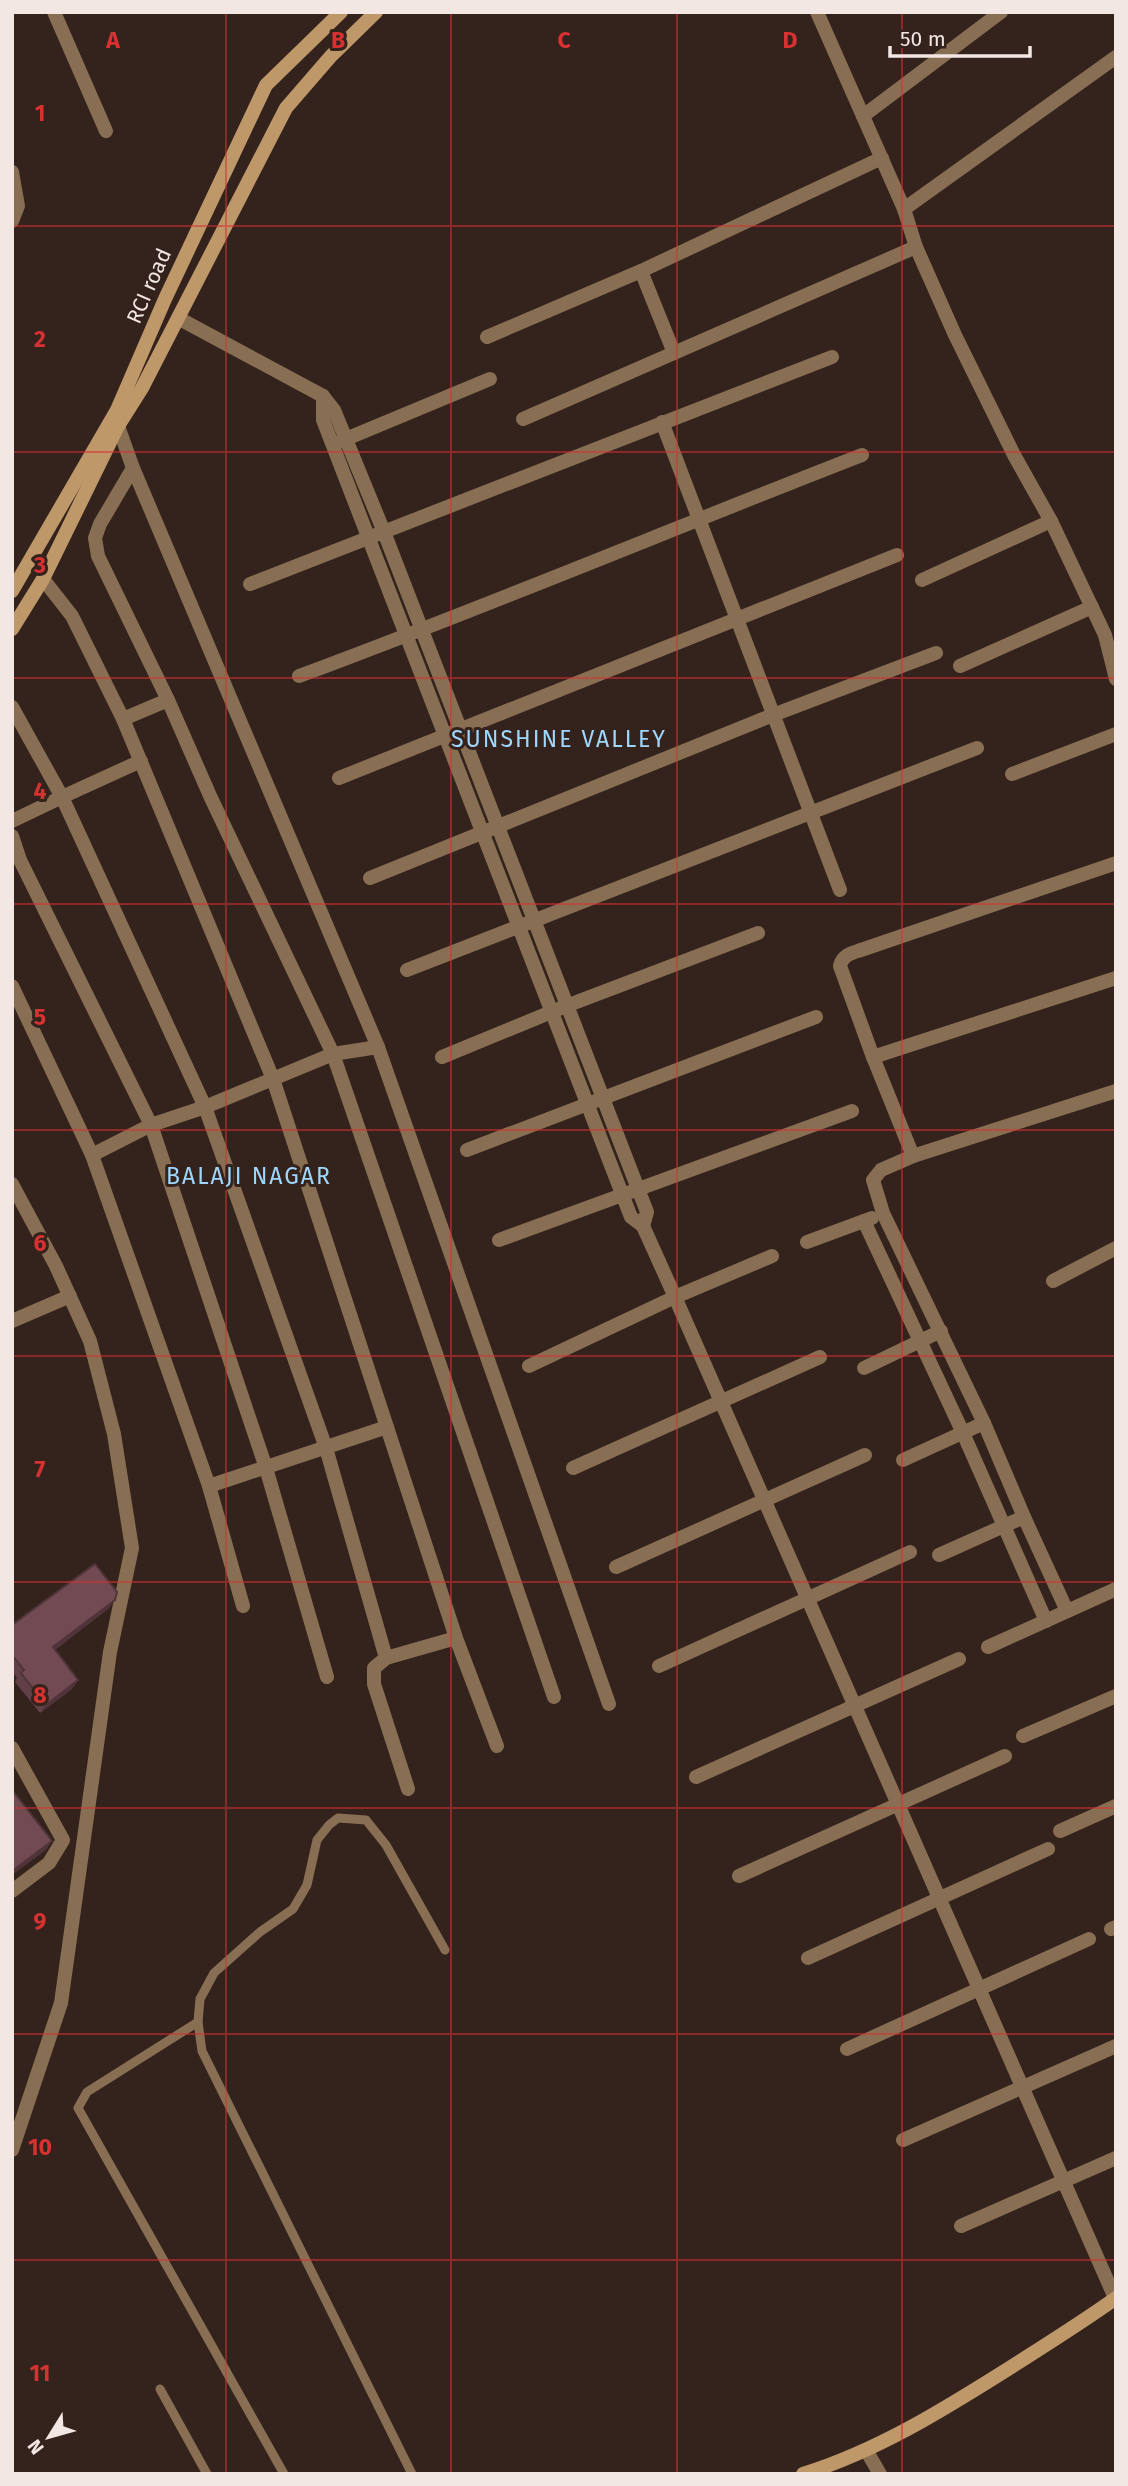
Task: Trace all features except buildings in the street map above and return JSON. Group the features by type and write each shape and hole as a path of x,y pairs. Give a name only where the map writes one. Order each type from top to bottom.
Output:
{"main road":[{"name":"RCI road","path":"12,591 117,410 165,299 266,85 341,12"},
{"path":"12,629 43,579 118,426 142,388 286,108 331,56 376,12"},
{"path":"803,2474 866,2450 950,2405 1116,2298"}],"street":[{"path":"54,12 106,131"},
{"path":"863,116 1001,12"},
{"path":"821,14 954,335 1014,455 1051,521 1092,607 1110,633 1116,679"},
{"path":"904,209 1116,57"},
{"path":"487,337 641,271 882,158"},
{"path":"12,172 18,206 12,221"},
{"path":"523,419 916,247"},
{"path":"641,271 674,353"},
{"path":"178,318 323,396 334,410 347,438 407,636 588,1106 630,1192 647,1212 643,1226 1116,2298"},
{"path":"250,584 832,357"},
{"path":"333,444 490,379"},
{"path":"323,396 323,420 421,631 603,1100 630,1192"},
{"path":"662,422 841,890"},
{"path":"118,426 133,468 377,1047 609,1704"},
{"path":"299,676 421,631 862,455"},
{"path":"133,468 100,524 94,545 169,700 211,798 332,1054 554,1697"},
{"path":"922,580 1051,521"},
{"path":"339,778 897,555"},
{"path":"43,579 72,616 123,719 273,1079 457,1638 497,1746"},
{"path":"960,666 1092,607"},
{"path":"370,878 773,715 936,653"},
{"path":"123,719 169,700"},
{"path":"12,707 62,797 205,1107 326,1448 386,1658"},
{"path":"1013,774 1116,734"},
{"path":"407,970 978,748"},
{"path":"12,821 141,761"},
{"path":"12,836 16,862 151,1125 266,1468 327,1677"},
{"path":"913,1156 840,966 843,958 1116,863"},
{"path":"442,1057 552,1011 758,933"},
{"path":"873,1057 1116,978"},
{"path":"12,986 92,1155 209,1486 243,1606"},
{"path":"467,1150 816,1017"},
{"path":"92,1155 151,1125 205,1107 332,1054 377,1047"},
{"path":"1067,1611 984,1423 883,1213 873,1180 881,1170 913,1156 1116,1091"},
{"path":"499,1240 852,1111"},
{"path":"12,1184 57,1266 90,1340 114,1434 132,1548 110,1652 61,2003 12,2150"},
{"path":"807,1242 883,1213"},
{"path":"864,1220 1046,1621"},
{"path":"1052,1281 1116,1248"},
{"path":"528,1366 675,1297 772,1256"},
{"path":"12,1321 70,1296"},
{"path":"864,1368 941,1331"},
{"path":"573,1468 820,1357"},
{"path":"903,1460 984,1423"},
{"path":"209,1486 387,1427"},
{"path":"616,1567 865,1455"},
{"path":"939,1555 1024,1517"},
{"path":"659,1666 910,1552"},
{"path":"988,1647 1116,1590"},
{"path":"408,1789 374,1684 374,1668 386,1658 457,1638"},
{"path":"696,1777 959,1659"},
{"path":"1023,1736 1116,1696"},
{"path":"12,1891 49,1863 62,1840 14,1756"},
{"path":"739,1876 1005,1756"},
{"path":"1060,1831 1116,1807"},
{"path":"808,1958 1048,1849"},
{"path":"847,2049 1090,1939"},
{"path":"903,2140 1116,2046"},
{"path":"961,2226 1116,2158"},
{"path":"866,2450 880,2474"}],"lane":[{"path":"412,2474 202,2051 198,2022 200,1999 214,1973 260,1932 293,1909 307,1885 317,1840 338,1818 366,1820 386,1845 445,1950"},
{"path":"198,2022 87,2092 78,2108 284,2474"},
{"path":"160,2389 208,2474"}],"district":[{"name":"SUNSHINE VALLEY","path":"559,739"},
{"name":"BALAJI NAGAR","path":"249,1176"}]}
